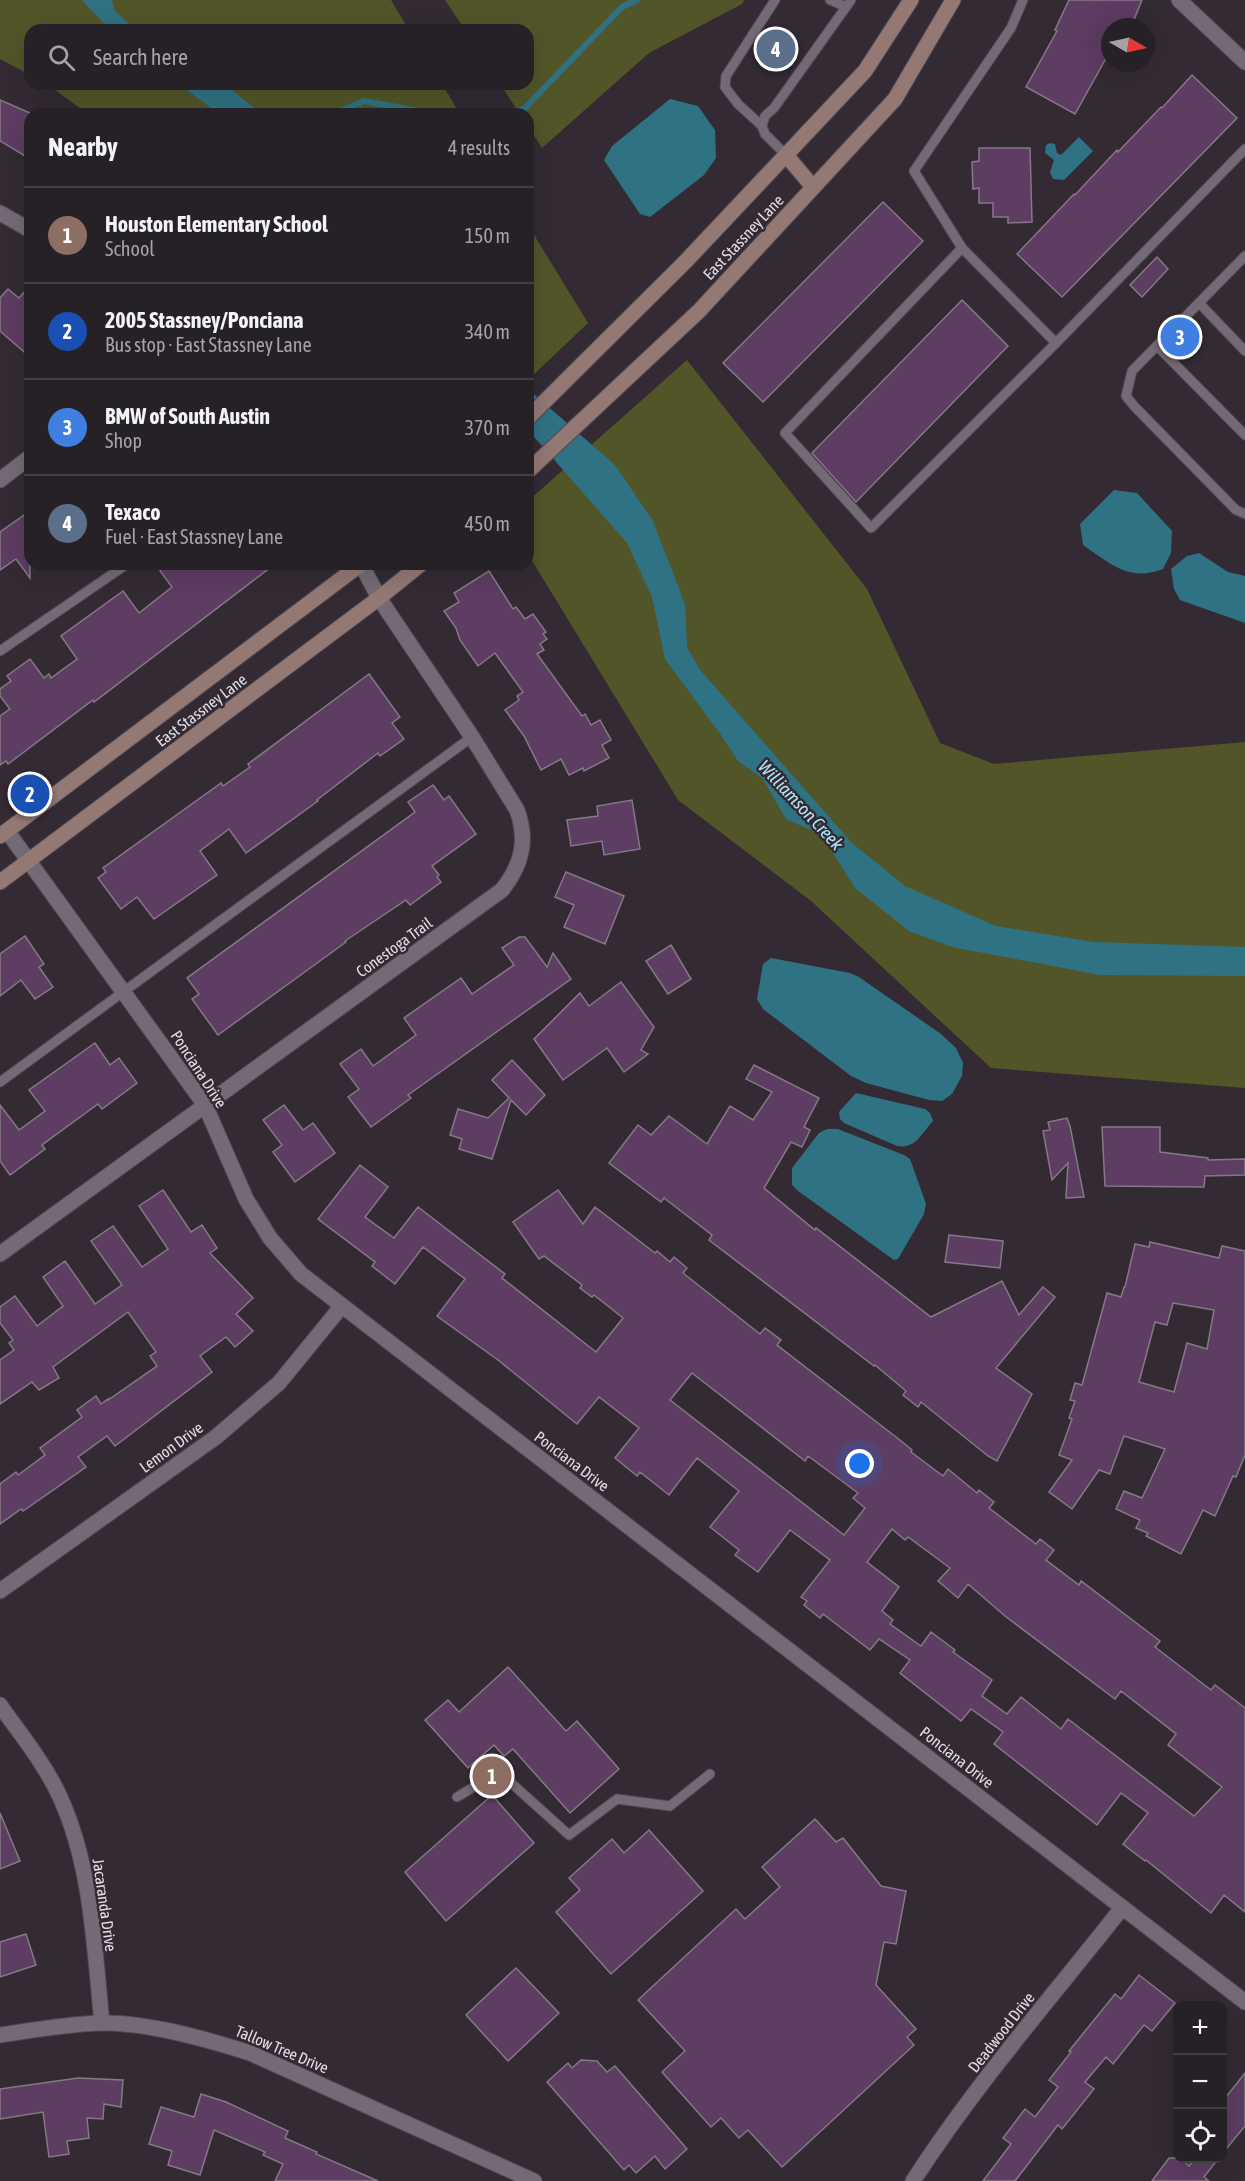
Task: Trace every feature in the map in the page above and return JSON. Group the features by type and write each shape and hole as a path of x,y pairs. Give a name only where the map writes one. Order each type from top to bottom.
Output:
{"main road":[{"name":"East Stassney Lane","path":"534,412 686,261 865,71 911,0"},
{"name":"East Stassney Lane","path":"534,465 699,311 895,99 953,0"},
{"path":"786,155 813,187"},
{"name":"East Stassney Lane","path":"3,833 353,570"},
{"name":"East Stassney Lane","path":"0,882 414,570"}],"street":[{"path":"1179,0 1245,62"},
{"path":"0,213 24,227"},
{"path":"0,480 24,462"},
{"name":"Conestoga Trail","path":"0,1254 502,890 513,877 520,863 523,847 521,821 517,810 379,598 364,570"},
{"name":"Ponciana Drive","path":"3,833 30,860 205,1105 246,1199 263,1229 301,1274 1245,2002"},
{"name":"Lemon Drive","path":"0,1591 216,1437 279,1383 341,1307"},
{"name":"Jacaranda Drive","path":"0,1705 41,1762 60,1797 74,1833 89,1901 102,2023"},
{"name":"Deadwood Drive","path":"913,2181 934,2147 1122,1908"},
{"name":"Tallow Tree Drive","path":"0,2035 102,2023 148,2027 182,2034 250,2053 534,2181"}],"lane":[{"path":"775,0 726,75 725,87 786,155"},
{"path":"762,126 765,117 774,108 849,4 830,0"},
{"path":"1023,0 1011,28 914,171 962,248 1056,343"},
{"path":"962,248 785,434 871,528 1245,149"},
{"path":"1245,256 1132,371 1126,396 1236,510 1245,514"},
{"path":"1199,303 1245,351"},
{"path":"1157,346 1245,435"},
{"path":"0,651 118,570"},
{"path":"0,1082 472,738"},
{"path":"457,1797 499,1772 569,1835 617,1799 670,1806 710,1774"}],"green space":[{"path":"0,0 391,0 405,24 24,24 24,72 0,59"},
{"path":"445,0 744,0 742,4 649,53 542,148 534,135 534,108 516,108 504,90 534,90 534,24 461,24"},
{"path":"55,90 446,90 456,108 80,108"},
{"path":"534,235 588,323 534,374"},
{"path":"687,360 867,589 940,743 994,764 1245,742 1245,1088 991,1068 811,901 678,800 534,564 534,496"}],"water":[{"path":"82,0 112,0 114,10 129,24 104,24"},
{"path":"187,90 232,90 254,108 211,108"},
{"path":"670,99 698,106 715,130 716,158 704,175 650,217 640,214 604,160 612,146"},
{"path":"1079,137 1093,151 1064,180 1053,179 1050,172 1054,160 1045,153 1046,145 1055,144 1057,153 1061,155"},
{"name":"Williamson Creek","path":"534,394 615,465 653,521 685,604 687,647 700,670 852,843 905,886 996,926 1094,942 1245,947 1245,976 1100,975 952,947 909,931 855,888 831,850 815,832 786,819 762,778 738,761 665,659 652,597 627,543 534,437"},
{"path":"1114,490 1137,493 1172,531 1171,553 1163,569 1140,573 1130,572 1112,564 1083,545 1080,524"},
{"path":"1199,553 1228,572 1245,576 1245,623 1180,600 1174,589 1171,569 1187,556"},
{"path":"771,958 850,973 859,977 941,1034 956,1048 963,1063 962,1076 952,1094 942,1101 929,1100 866,1083 851,1076 763,1009 757,999 763,964"},
{"path":"856,1093 925,1109 930,1113 933,1121 914,1143 897,1146 844,1123 840,1119 839,1112"},
{"path":"827,1129 838,1129 910,1159 926,1204 924,1214 898,1259 894,1260 792,1185 792,1168 819,1133"}],"building":[{"path":"1069,0 1142,0 1135,18 1101,18 1101,67 1075,114 1026,87 1057,31 1055,30"},
{"path":"1192,75 1237,118 1062,297 1017,254"},
{"path":"0,100 24,110 24,155 0,141"},
{"path":"979,148 1030,148 1032,222 1008,223 1008,217 993,217 993,203 979,203 979,188 973,189 972,162 979,161"},
{"path":"883,202 923,241 763,402 723,363"},
{"path":"1157,257 1168,269 1142,297 1130,285"},
{"path":"8,289 19,298 24,293 24,352 0,331 0,298"},
{"path":"962,300 1008,346 856,502 812,453"},
{"path":"24,515 24,570 16,559 0,570 0,532"},
{"path":"24,570 30,570 30,578"},
{"path":"267,570 94,702 93,700 8,764 6,761 0,765 0,716 10,709 0,696 0,689 11,681 7,676 30,659 44,678 49,674 51,678 77,659 61,636 123,591 139,613 172,587 160,571"},
{"path":"489,571 513,609 516,607 525,619 533,614 546,632 543,634 547,639 540,644 544,650 537,654 582,716 585,714 591,725 600,720 611,740 602,745 609,758 584,771 583,768 569,775 561,759 541,770 524,736 505,710 519,700 517,696 523,692 495,653 478,666 444,611 459,602 454,593"},
{"path":"369,674 400,717 392,723 404,739 380,756 378,753 318,801 246,853 229,829 200,851 217,875 154,919 137,897 121,909 98,878 106,872 103,868 221,783 223,786 250,767 248,764"},
{"path":"433,785 444,800 449,796 476,834 432,866 441,882 410,905 406,900 345,941 218,1035 192,999 199,994 187,978 415,812 408,802"},
{"path":"632,800 640,849 604,855 602,841 571,846 567,820 598,816 597,806"},
{"path":"566,872 624,896 605,944 564,927 574,905 555,897"},
{"path":"25,936 44,964 39,967 53,987 35,999 21,980 0,996 0,954"},
{"path":"519,937 525,937 547,967 553,953 571,979 408,1095 411,1098 371,1127 348,1097 359,1089 340,1064 361,1049 373,1066 416,1035 404,1018 461,978 472,994 514,965 502,948"},
{"path":"671,945 691,979 668,994 646,961"},
{"path":"621,982 654,1027 641,1050 648,1054 624,1072 607,1048 563,1080 534,1039 580,993 589,1006"},
{"path":"95,1043 110,1065 119,1058 137,1083 102,1109 98,1104 42,1145 45,1149 10,1175 0,1161 0,1105 19,1130 45,1111 29,1090"},
{"path":"512,1060 545,1095 526,1115 511,1100 492,1159 459,1149 462,1139 450,1135 458,1109 488,1118 509,1098 492,1080"},
{"path":"754,1065 819,1098 804,1127 810,1130 802,1147 791,1142 764,1188 815,1230 816,1228 931,1317 1002,1281 1019,1315 1043,1287 1055,1297 996,1368 1032,1394 997,1461 921,1402 918,1407 903,1395 906,1391 875,1365 709,1240 712,1235 664,1198 661,1202 609,1163 638,1125 651,1135 669,1116 707,1144 730,1106 753,1120 772,1092 746,1079"},
{"path":"284,1105 303,1130 313,1123 335,1153 295,1182 273,1152 282,1145 263,1120"},
{"path":"1067,1118 1084,1197 1066,1198 1068,1163 1052,1180 1043,1131 1050,1130 1048,1122"},
{"path":"1102,1127 1160,1127 1160,1152 1208,1158 1208,1160 1245,1159 1245,1175 1205,1176 1204,1187 1105,1186"},
{"path":"360,1165 388,1187 365,1217 394,1238 418,1207 505,1274 502,1278 596,1352 623,1318 594,1295 592,1297 580,1288 582,1285 544,1256 539,1259 513,1222 558,1190 583,1224 595,1207 655,1253 657,1251 670,1262 674,1257 687,1268 683,1273 760,1334 765,1328 781,1340 777,1345 896,1437 912,1450 911,1452 943,1476 948,1469 977,1493 979,1490 994,1502 989,1508 1036,1544 1040,1539 1054,1550 1046,1560 1079,1585 1081,1581 1160,1641 1155,1647 1211,1690 1215,1685 1245,1708 1245,1912 1224,1895 1211,1913 1123,1844 1148,1813 1121,1793 1097,1825 994,1744 1003,1732 971,1709 961,1721 900,1673 910,1660 879,1639 870,1650 823,1614 820,1618 804,1605 807,1601 801,1597 830,1560 790,1530 758,1572 735,1555 739,1550 710,1527 739,1491 697,1458 669,1495 640,1472 637,1476 615,1458 639,1428 599,1397 577,1424 498,1360 437,1316 465,1279 423,1247 395,1284 372,1266 375,1262 318,1219","holes":["692,1373 805,1461 808,1456 858,1493 853,1498 865,1508 844,1535 670,1400","892,1529 905,1540 908,1537 950,1568 938,1581 958,1598 968,1584 1005,1616 1115,1699 1121,1691 1176,1734 1168,1745 1222,1787 1194,1816 1068,1719 1061,1729 1021,1697 1007,1714 982,1696 992,1680 953,1652 955,1650 931,1632 921,1646 890,1624 893,1620 882,1611 899,1587 867,1562"]},
{"path":"163,1190 191,1232 202,1225 217,1248 210,1253 253,1298 236,1314 253,1331 235,1347 226,1337 200,1356 212,1372 115,1446 107,1436 78,1457 86,1467 23,1511 21,1509 0,1524 0,1484 16,1472 18,1475 45,1455 40,1448 82,1417 77,1410 96,1396 101,1404 157,1366 150,1356 156,1352 128,1312 53,1367 59,1378 39,1390 32,1382 0,1404 0,1360 14,1350 9,1343 13,1340 0,1323 0,1307 15,1296 37,1326 63,1306 43,1277 65,1261 95,1304 122,1285 91,1241 113,1226 142,1267 168,1249 139,1206"},
{"path":"949,1235 1003,1241 1000,1268 945,1262"},
{"path":"1150,1242 1219,1258 1222,1246 1245,1251 1245,1455 1215,1516 1203,1510 1181,1554 1146,1536 1148,1533 1136,1528 1140,1520 1116,1509 1124,1491 1142,1498 1165,1449 1124,1436 1110,1474 1099,1470 1072,1509 1049,1492 1072,1460 1059,1455 1072,1419 1069,1418 1075,1401 1070,1400 1075,1383 1082,1385 1107,1293 1121,1297 1135,1244 1149,1247","holes":["1173,1303 1214,1310 1207,1349 1187,1343 1174,1392 1139,1382 1155,1322 1167,1325"]},
{"path":"508,1667 566,1731 577,1721 619,1769 570,1813 513,1749 504,1756 494,1745 468,1768 425,1720 448,1700 459,1712"},
{"path":"492,1795 534,1843 446,1921 405,1872"},
{"path":"0,1813 20,1861 0,1869"},
{"path":"815,1819 836,1842 843,1838 881,1886 906,1891 896,1944 884,1942 876,1985 916,2029 907,2037 914,2045 782,2167 748,2130 739,2138 721,2118 711,2127 662,2072 685,2051 638,2000 736,1909 745,1919 780,1887 762,1867"},
{"path":"649,1830 703,1891 611,1974 556,1912 580,1890 569,1878 612,1839 624,1853"},
{"path":"26,1934 36,1965 0,1977 0,1942"},
{"path":"516,1968 559,2013 508,2061 466,2015"},
{"path":"1139,1975 1173,2001 1173,2005 1152,2031 1144,2025 1113,2064 1106,2057 1085,2082 1094,2089 1062,2129 1058,2125 1015,2181 983,2181 1011,2144 1003,2138 1025,2109 1035,2117 1058,2087 1049,2080 1071,2052 1069,2051 1115,1994 1121,1999"},
{"path":"581,2060 597,2061 607,2072 615,2066 687,2149 665,2169 655,2156 636,2173 629,2165 624,2170 547,2082 568,2063 572,2068"},
{"path":"1245,2073 1245,2126 1227,2148 1227,2109 1227,2096"},
{"path":"78,2078 123,2080 121,2107 104,2104 103,2119 87,2118 89,2138 67,2141 69,2154 49,2157 43,2112 0,2119 0,2089"},
{"path":"201,2094 226,2102 288,2131 285,2138 378,2181 275,2181 283,2164 263,2155 265,2152 214,2130 200,2175 168,2165 172,2151 149,2144 161,2107 194,2117"},
{"path":"1169,2158 1173,2158 1173,2163 1186,2163 1189,2166 1191,2163 1215,2163 1204,2177 1209,2181 1152,2181"}],"waterway":[{"path":"525,108 622,7 637,0"},
{"path":"348,108 364,101 402,108"}],"place":[{"name":"Texaco","path":"776,49"},
{"name":"BMW of South Austin","path":"1180,337"},
{"name":"2005 Stassney/Ponciana","path":"30,794"},
{"name":"Houston Elementary School","path":"492,1776"}]}
